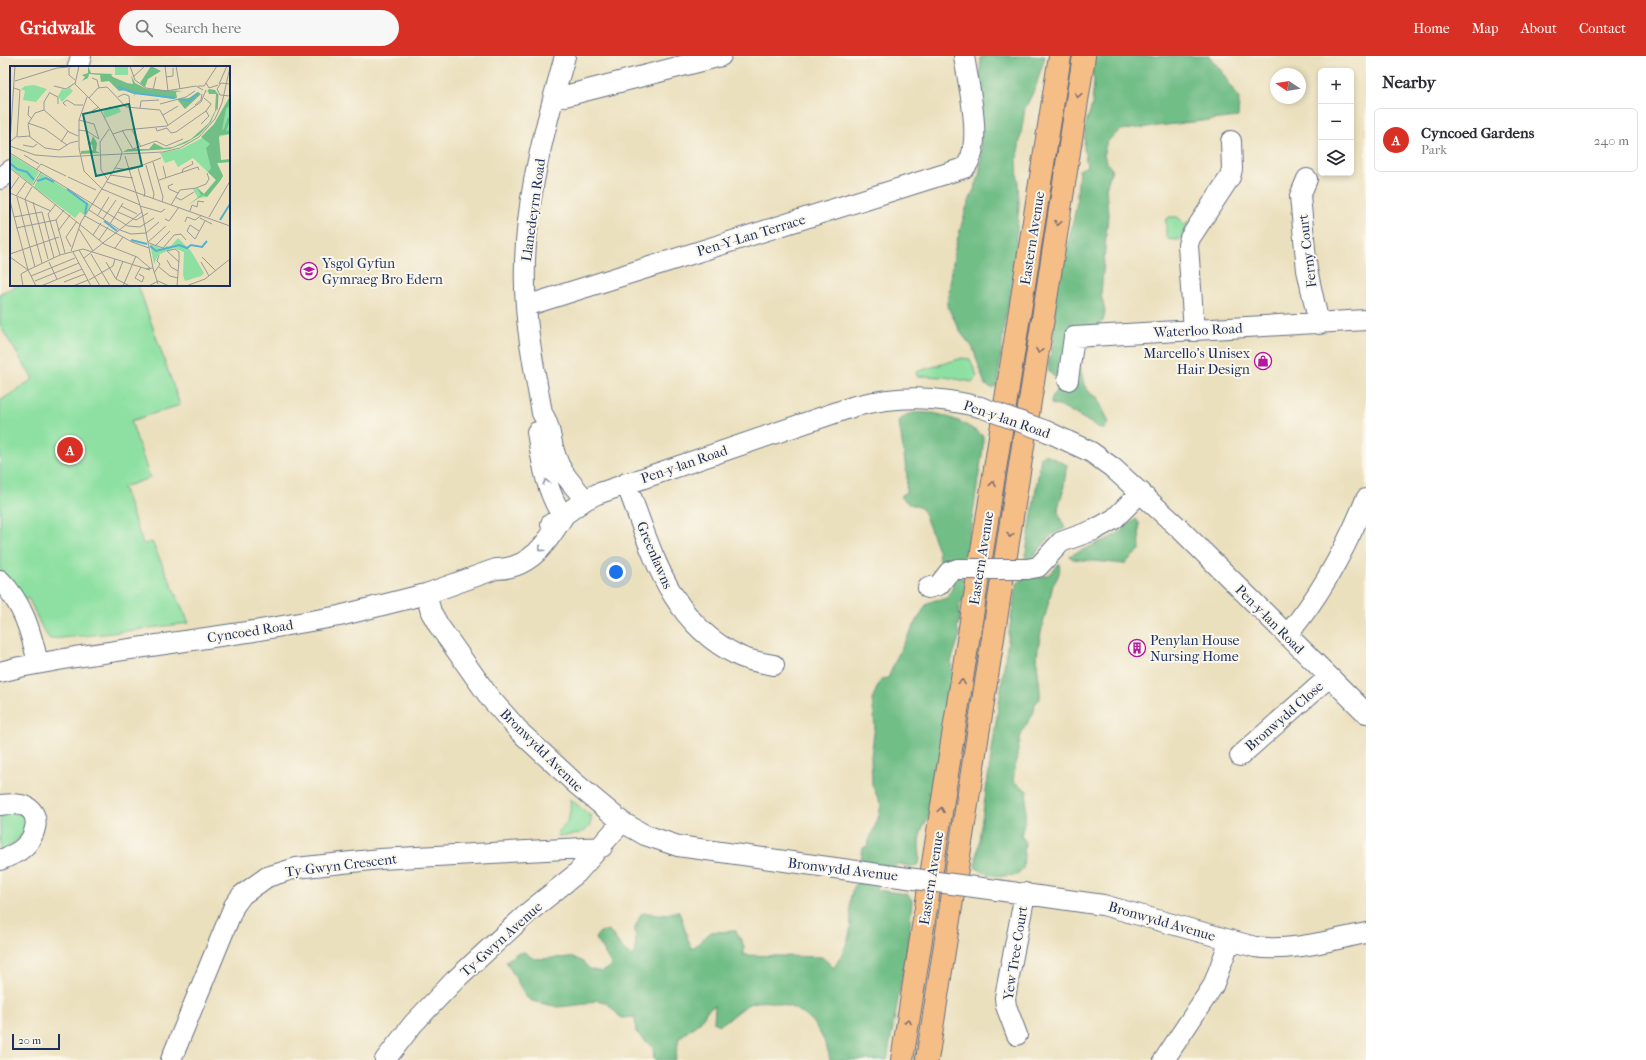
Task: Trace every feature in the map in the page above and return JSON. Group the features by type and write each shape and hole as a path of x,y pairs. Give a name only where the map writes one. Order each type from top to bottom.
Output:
{"highway":[{"name":"Eastern Avenue","path":"902,1060 1060,56"},
{"name":"Eastern Avenue","path":"927,1060 1084,56"}],"street":[{"path":"78,66 81,56"},
{"name":"Llanedeyrn Road","path":"565,56 537,166 528,220 525,261 526,306 529,336 542,413 548,421 552,447 563,472 586,500"},
{"path":"553,99 721,56"},
{"name":"Pen-Y-Lan Terrace","path":"526,306 964,168 972,158 975,136 964,56"},
{"path":"1194,331 1188,245 1193,231 1230,177 1232,169 1231,141"},
{"path":"0,179 10,171"},
{"name":"Ferny Court","path":"1307,179 1300,196 1307,270 1319,324"},
{"name":"Waterloo Road","path":"1068,380 1074,337 1319,324 1366,320"},
{"name":"Pen-y-lan Road","path":"563,517 586,500 626,483 827,415 881,400 907,397 936,398 980,407 1046,431 1099,457 1113,468 1141,492 1366,713"},
{"name":"Llanedeyrn Road","path":"542,413 536,426 545,475 554,504 563,517"},
{"name":"Greenlawns","path":"626,483 665,584 689,619 725,649 740,657 774,665"},
{"path":"928,588 939,585 949,572 958,569 1027,569 1038,567 1061,542 1094,530 1114,519 1141,492"},
{"path":"1287,635 1310,606 1326,580 1345,545 1366,499"},
{"name":"Cyncoed Road","path":"0,672 38,663 254,631 339,616 426,594 496,569 504,559 522,549 540,532 563,517"},
{"path":"0,580 12,594 24,613 38,663"},
{"name":"Bronwydd Avenue","path":"426,594 431,612 439,626 490,698 521,733 569,778 622,822 645,835 678,846 1004,890 1103,905 1230,940 1270,949 1289,948 1366,933"},
{"name":"Bronwydd Close","path":"1240,756 1329,677"},
{"path":"0,805 25,806 32,811 35,818 36,828 32,838 23,848 0,860"},
{"name":"Ty-Gwyn Avenue","path":"385,1060 413,1024 455,980 530,911 576,874 602,847 622,822"},
{"name":"Ty-Gwyn Crescent","path":"171,1060 234,906 242,895 267,877 296,868 380,859 602,847"},
{"name":"Yew Tree Court","path":"1017,1035 1006,1006 1005,998 1025,893"},
{"path":"1164,1060 1213,986 1230,940"}],"green space":[{"path":"981,56 1045,56 1035,89 1025,108 1017,159 1019,205 1013,281 1004,325 998,385 992,388 985,385 973,348 961,333 948,307 955,248 966,209 979,177 981,158"},
{"path":"1098,56 1209,56 1223,73 1239,99 1238,117 1121,130 1107,143 1104,153 1107,163 1112,169 1106,188 1108,214 1101,295 1105,311 1103,321 1079,342 1083,347 1080,365 1084,385 1091,394 1097,397 1109,422 1103,430 1065,408 1051,404 1052,397 1061,384 1063,377 1056,378 1049,372 1048,364 1053,344 1056,277 1066,253 1076,208 1079,170 1087,166 1084,149 1085,126 1092,105 1094,81 1091,61"},
{"path":"1169,217 1178,217 1185,225 1188,221 1190,222 1179,240 1168,239 1166,237 1166,220"},
{"path":"18,286 138,286 180,405 131,421 150,478 123,487 143,544 152,542 189,623 50,639 41,625 28,598 25,600 0,570 0,401 33,379 0,326 0,293"},
{"path":"962,358 970,359 977,376 972,382 945,377 917,376 916,372"},
{"path":"933,413 959,422 983,436 983,448 965,556 945,565 939,559 938,550 922,508 910,504 900,497 906,492 907,476 899,422 902,418 909,414"},
{"path":"1045,454 1067,465 1064,488 1058,509 1065,528 1050,536 1032,558 1025,559 1041,457"},
{"path":"1136,519 1139,523 1140,550 1124,564 1073,559 1069,556 1116,535"},
{"path":"1059,563 1060,566 1058,577 1053,585 1037,655 1040,699 1035,704 1033,714 1021,735 1013,781 1027,791 1025,820 1021,835 1025,841 1023,869 1017,875 989,875 979,871 975,867 1016,585 1024,579 1042,577 1051,573"},
{"path":"962,577 968,588 967,595 959,606 960,619 957,629 960,634 951,662 953,677 939,773 933,791 933,807 922,830 919,842 919,864 912,867 899,864 890,868 869,868 861,858 863,848 867,846 878,819 881,805 872,785 871,756 875,726 872,699 881,679 888,678 901,648 926,605 931,601 946,598 952,589 955,579"},
{"path":"570,799 591,816 591,823 585,831 580,833 574,835 557,836 558,832 569,817"},
{"path":"0,812 25,814 28,832 0,853"},
{"path":"857,883 877,883 876,890 907,894 912,900 909,939 887,1060 830,1060 824,1040 812,1022 802,1013 790,1007 776,1003 755,1002 745,1006 719,1025 714,1022 715,1006 709,1008 700,1022 679,1038 675,1060 654,1060 653,1048 636,1032 635,1017 621,1018 607,1003 597,1000 586,1004 558,1007 532,1001 526,997 506,961 516,954 524,952 534,959 573,957 583,962 590,969 602,972 609,968 611,964 595,938 600,932 609,930 625,952 633,956 636,945 635,928 641,914 647,913 662,915 678,911 692,949 711,932 736,931 744,946 744,955 822,957 834,968 848,941 851,924 851,894"}],"place":[{"name":"Ysgol Gyfun Gymraeg Bro Edern","path":"309,271"},
{"name":"Marcello's Unisex Hair Design","path":"1263,361"},
{"name":"Cyncoed Gardens","path":"70,450"},
{"name":"Penylan House Nursing Home","path":"1137,648"}]}
